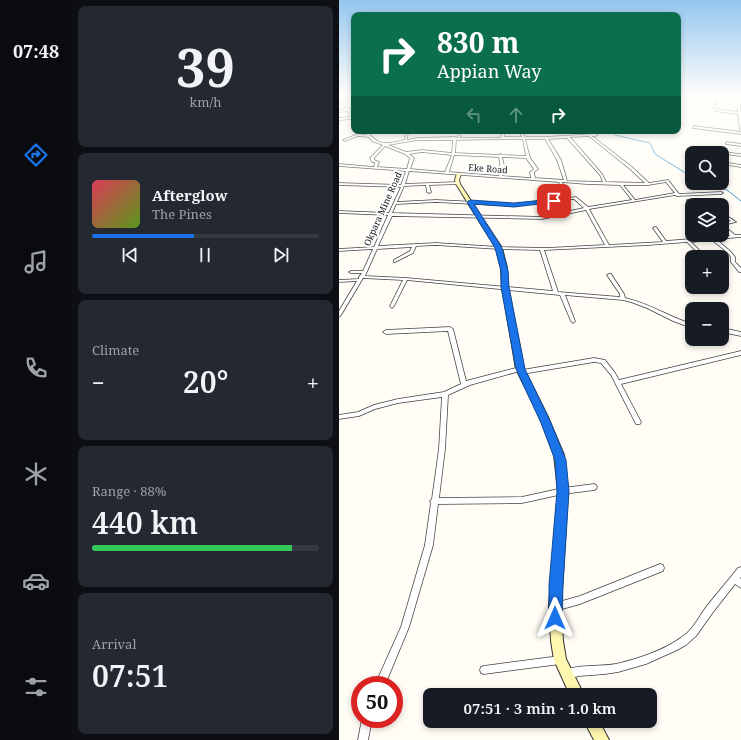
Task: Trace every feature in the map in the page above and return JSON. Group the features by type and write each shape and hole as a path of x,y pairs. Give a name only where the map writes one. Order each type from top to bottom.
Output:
{"main road":[{"path":"459,178 470,202 499,248 505,271 505,287 521,370 545,420 559,455 563,491 555,607 557,641 560,660 573,688"},
{"path":"595,728 602,740"}],"street":[{"path":"718,130 741,132"},
{"path":"405,140 406,134"},
{"path":"431,138 432,134"},
{"path":"447,172 459,134"},
{"path":"502,139 503,134"},
{"path":"521,134 527,157 537,169 532,172 533,179"},
{"path":"375,167 377,162 373,161 372,158 384,145 405,140 431,138 546,138 590,136 595,134"},
{"path":"344,140 359,135 369,136 373,141 407,153 422,151 453,154 527,157"},
{"path":"590,136 648,184"},
{"path":"568,137 601,175 605,183"},
{"path":"546,138 559,160 566,182"},
{"path":"727,143 741,145"},
{"name":"Okpara Mine Road","path":"339,315 365,272 391,214 409,170 412,158 407,153"},
{"path":"729,154 741,155"},
{"path":"500,155 503,170 500,177"},
{"name":"Eke Road","path":"339,165 447,172 459,178 500,177 566,182 648,184 667,181 677,195"},
{"path":"729,165 741,166"},
{"path":"623,167 628,166"},
{"path":"339,184 427,184 459,178"},
{"path":"560,181 566,198"},
{"path":"620,183 634,200"},
{"path":"427,184 429,192"},
{"path":"339,212 542,218 634,200 677,195 721,193"},
{"path":"395,203 429,201 514,205 553,201 566,198 577,198 587,208 607,245"},
{"path":"729,219 734,222 729,223"},
{"path":"655,228 665,242"},
{"path":"729,232 733,236"},
{"path":"729,236 741,236"},
{"path":"339,250 375,249 436,244 542,249 685,240"},
{"path":"689,242 697,250"},
{"path":"716,242 731,254 733,262 741,270"},
{"path":"395,261 412,252 415,245"},
{"path":"542,249 556,292"},
{"path":"351,272 365,272"},
{"path":"609,275 622,294 623,299"},
{"path":"339,280 361,278 406,279 623,299 685,324"},
{"path":"392,306 406,279"},
{"path":"562,293 573,321"},
{"path":"386,332 452,330 464,384"},
{"path":"729,331 741,334"},
{"path":"617,383 741,353"},
{"path":"339,417 359,414 374,407 398,401 445,394 464,384 521,370 599,360 607,365 638,422"},
{"path":"384,676 405,627 429,545 443,434 445,394"},
{"path":"434,501 522,500 563,491 594,487"},
{"path":"555,607 581,600 660,568"},
{"path":"566,674 583,670 616,668 634,664 658,655 681,643 697,629 710,608 738,581 741,571"},
{"path":"484,670 560,660"},
{"path":"363,740 365,728"}],"waterway":[{"path":"614,134 650,143 655,154 685,173"},
{"path":"727,190 741,201"}],"route":[{"path":"554,201 514,205 470,202 493,241 499,248 505,271 505,287 513,324 515,349 520,369 557,447 561,460 563,491 555,618"}]}
